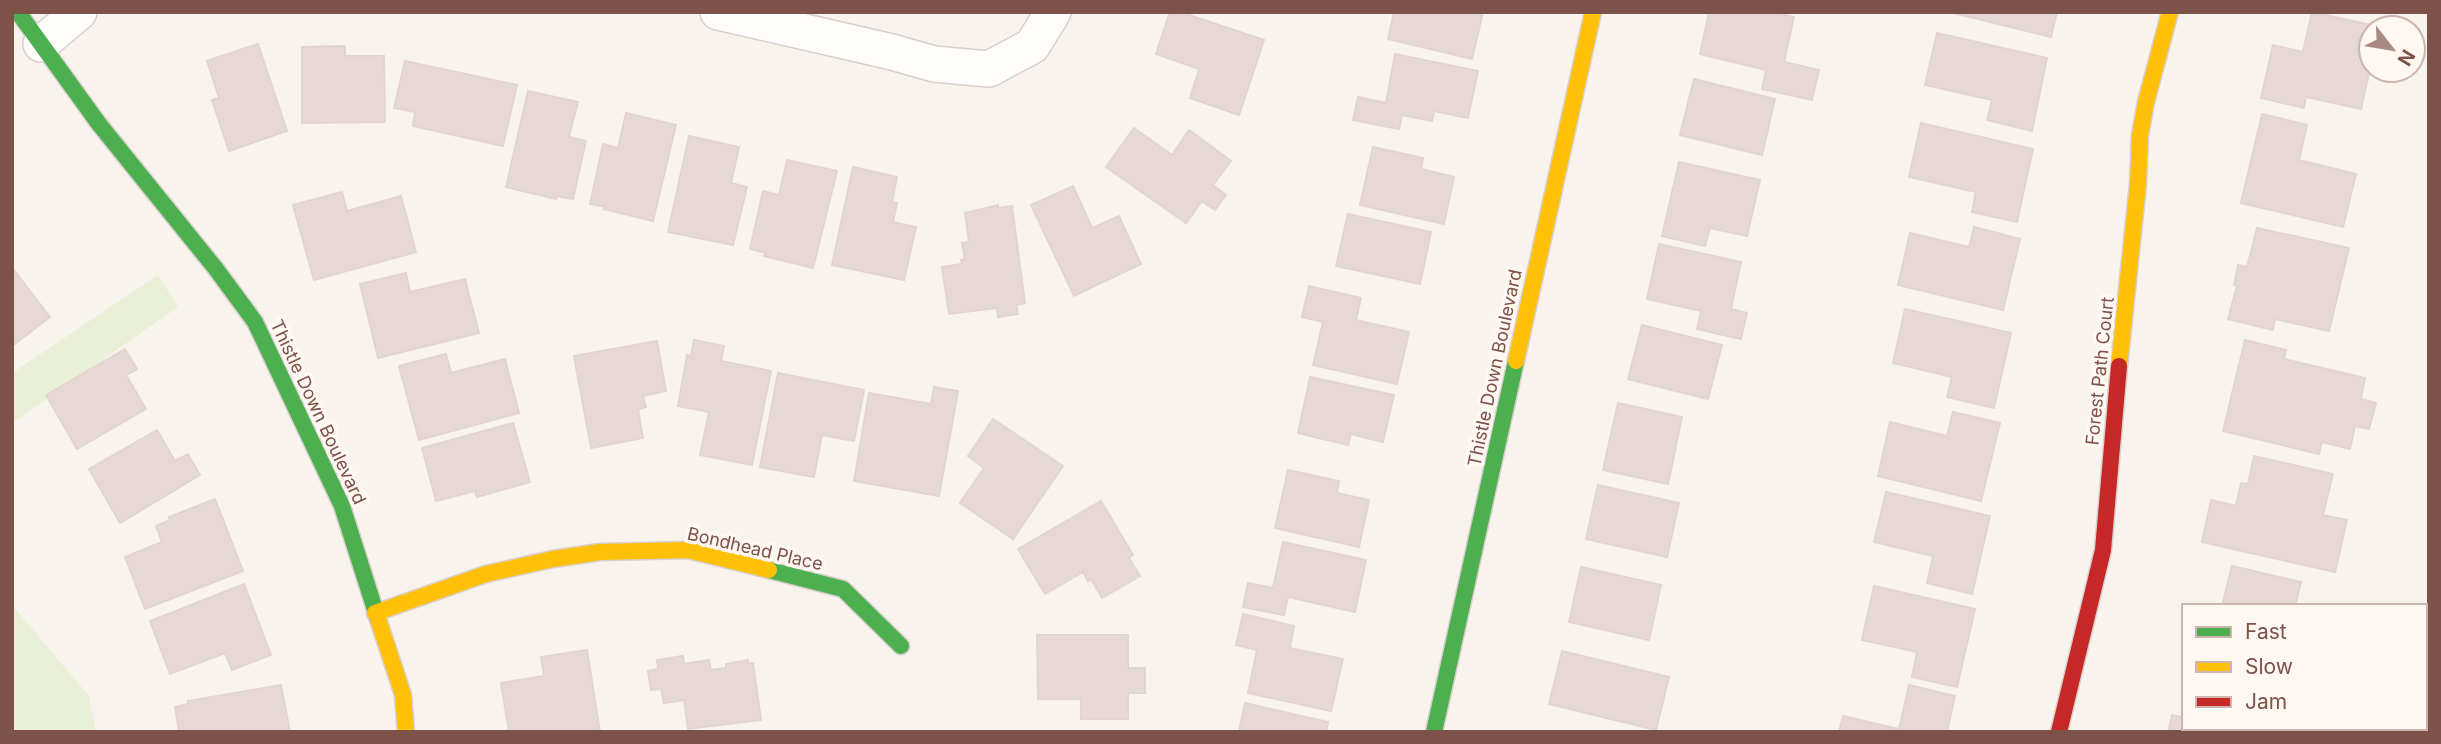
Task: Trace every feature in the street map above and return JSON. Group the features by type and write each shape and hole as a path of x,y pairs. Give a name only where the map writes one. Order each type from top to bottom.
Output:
{"street":[{"name":"Thistle Down Boulevard","path":"18,12 99,124 216,269 255,322 342,506 403,695 406,732"},
{"path":"41,44 79,12"},
{"path":"718,12 934,64 989,69 1032,46 1053,12"},
{"name":"Thistle Down Boulevard","path":"1434,732 1593,12"},
{"name":"Forest Path Court","path":"2059,732 2103,550 2138,184 2140,135 2146,102 2171,12"},
{"name":"Bondhead Place","path":"375,613 486,574 553,559 600,552 688,550 843,589 901,646"}],"green space":[{"path":"158,275 178,307 12,423 12,373"},
{"path":"12,605 89,696 96,732 12,732"}],"building":[{"path":"1170,12 1180,12 1264,40 1239,115 1190,98 1199,69 1156,54"},
{"path":"1394,12 1483,12 1472,59 1388,39"},
{"path":"1709,12 1773,12 1794,17 1784,62 1819,70 1812,100 1762,89 1766,70 1700,54"},
{"path":"1949,12 2057,12 2051,37"},
{"path":"2312,12 2357,22 2357,84 2367,84 2361,109 2306,97 2304,108 2261,98 2273,45 2303,52"},
{"path":"1937,33 2047,58 2032,131 1987,120 1992,100 1925,85"},
{"path":"258,44 287,131 229,151 212,100 219,98 207,61"},
{"path":"345,46 345,56 384,56 385,122 302,123 302,47"},
{"path":"1395,54 1478,71 1468,118 1434,111 1432,121 1402,115 1399,129 1353,120 1358,97 1386,103"},
{"path":"405,61 517,85 503,146 413,126 415,112 394,108"},
{"path":"1694,79 1775,99 1762,155 1680,135"},
{"path":"528,91 578,102 569,137 586,141 573,199 557,196 556,199 506,187"},
{"path":"626,113 676,125 653,221 590,204 603,144 618,148"},
{"path":"2262,114 2307,125 2299,160 2356,174 2343,227 2241,203"},
{"path":"1921,123 2033,149 2017,222 1972,212 1976,192 1909,177"},
{"path":"1134,128 1172,155 1189,130 1231,161 1213,185 1226,195 1215,210 1202,201 1186,223 1106,167"},
{"path":"689,136 739,147 731,183 747,187 733,245 668,232"},
{"path":"1373,147 1423,158 1421,169 1454,177 1444,224 1360,205"},
{"path":"787,160 837,171 813,268 764,256 766,253 750,249 763,191 779,195"},
{"path":"1679,162 1760,180 1747,236 1710,228 1705,246 1662,236"},
{"path":"853,167 897,177 892,202 897,203 893,222 916,227 904,280 832,265"},
{"path":"1073,186 1092,228 1119,216 1141,264 1074,296 1031,205"},
{"path":"342,192 347,211 401,196 416,252 314,280 293,205"},
{"path":"998,205 998,208 1012,206 1025,303 1016,305 1018,314 998,317 997,308 949,314 942,267 962,264 961,260 965,260 962,243 969,242 965,213"},
{"path":"1348,214 1431,232 1420,284 1336,266"},
{"path":"1974,227 2020,239 2003,310 1898,285 1910,233 1969,247"},
{"path":"2257,228 2349,248 2329,331 2275,319 2273,330 2228,319 2237,286 2234,285 2238,265 2247,267"},
{"path":"1659,244 1741,262 1731,309 1747,313 1741,339 1697,329 1701,311 1647,299"},
{"path":"12,270 50,317 12,346"},
{"path":"406,273 410,292 465,279 479,333 378,358 360,284"},
{"path":"1309,286 1361,298 1356,320 1409,332 1397,384 1313,365 1323,322 1302,317"},
{"path":"1905,309 2011,333 1994,408 1947,397 1952,377 1893,363"},
{"path":"1642,325 1722,345 1708,399 1628,379"},
{"path":"694,340 724,346 721,361 771,371 752,465 700,455 709,412 678,406 687,355 691,356"},
{"path":"2245,340 2286,350 2284,359 2365,378 2361,399 2376,403 2369,429 2355,426 2350,449 2322,442 2319,454 2223,431"},
{"path":"657,341 666,391 643,396 646,407 638,409 643,438 591,448 574,356"},
{"path":"125,349 137,369 126,375 146,409 77,449 46,395"},
{"path":"446,354 451,373 505,359 519,413 419,440 399,366"},
{"path":"778,373 864,390 854,441 822,435 814,477 760,467"},
{"path":"1310,377 1394,395 1383,442 1351,434 1348,445 1298,433"},
{"path":"934,387 958,391 939,496 854,481 869,393 931,404"},
{"path":"1618,403 1682,417 1668,484 1603,470"},
{"path":"1953,412 2000,423 1981,501 1878,476 1890,422 1947,436"},
{"path":"993,419 1063,466 1013,539 960,503 984,468 968,456"},
{"path":"513,423 530,482 477,497 475,491 436,501 422,448"},
{"path":"157,430 175,461 188,454 200,475 120,523 89,469"},
{"path":"2254,456 2333,474 2323,515 2347,520 2335,572 2202,542 2211,500 2236,506 2241,483 2248,484"},
{"path":"1288,470 1339,481 1337,493 1369,500 1359,547 1275,528"},
{"path":"1598,485 1679,503 1667,557 1586,539"},
{"path":"1886,492 1990,516 1972,594 1927,583 1933,556 1874,542"},
{"path":"215,499 243,571 145,609 125,557 162,542 156,526 170,520 169,517"},
{"path":"1101,501 1133,555 1129,558 1140,576 1102,598 1091,579 1088,581 1083,572 1045,594 1018,549"},
{"path":"1283,542 1366,560 1355,612 1288,597 1284,615 1243,607 1248,583 1273,588"},
{"path":"2232,566 2301,582 2296,604 2222,604"},
{"path":"1581,567 1661,585 1649,640 1569,622"},
{"path":"244,584 271,655 232,670 225,653 170,674 150,621"},
{"path":"1874,586 1975,609 1957,687 1912,677 1917,652 1862,640"},
{"path":"1243,614 1294,626 1290,648 1343,659 1331,711 1248,693 1257,650 1236,645"},
{"path":"1037,635 1128,635 1128,668 1145,668 1145,693 1128,693 1128,719 1081,719 1081,699 1038,699"},
{"path":"587,650 600,732 509,732 501,683 544,676 541,657"},
{"path":"1562,651 1669,677 1656,730 1549,704"},
{"path":"683,656 684,664 709,660 711,670 748,660 748,664 753,663 761,720 688,729 684,700 664,703 661,689 651,690 648,671 658,669 657,660"},
{"path":"281,685 290,732 179,732 175,707 188,704 188,701"},
{"path":"1909,685 1955,696 1947,732 1839,732 1843,716 1899,729"},
{"path":"1245,703 1328,722 1326,732 1239,732"},
{"path":"2172,715 2182,718 2182,730 2266,730 2265,732 2168,732"}],"traffic: fast":[{"path":"18,12 99,124 216,269 255,322 342,506 378,619"},
{"path":"1434,732 1516,361"},
{"path":"769,570 843,589 901,646"}],"traffic: slow":[{"path":"1516,361 1593,12"},
{"path":"2119,366 2138,184 2140,135 2170,12"},
{"path":"375,613 486,574 600,552 688,550 769,570"},
{"path":"378,619 403,695 406,732"}],"traffic: jam":[{"path":"2059,732 2103,550 2119,366"}]}
